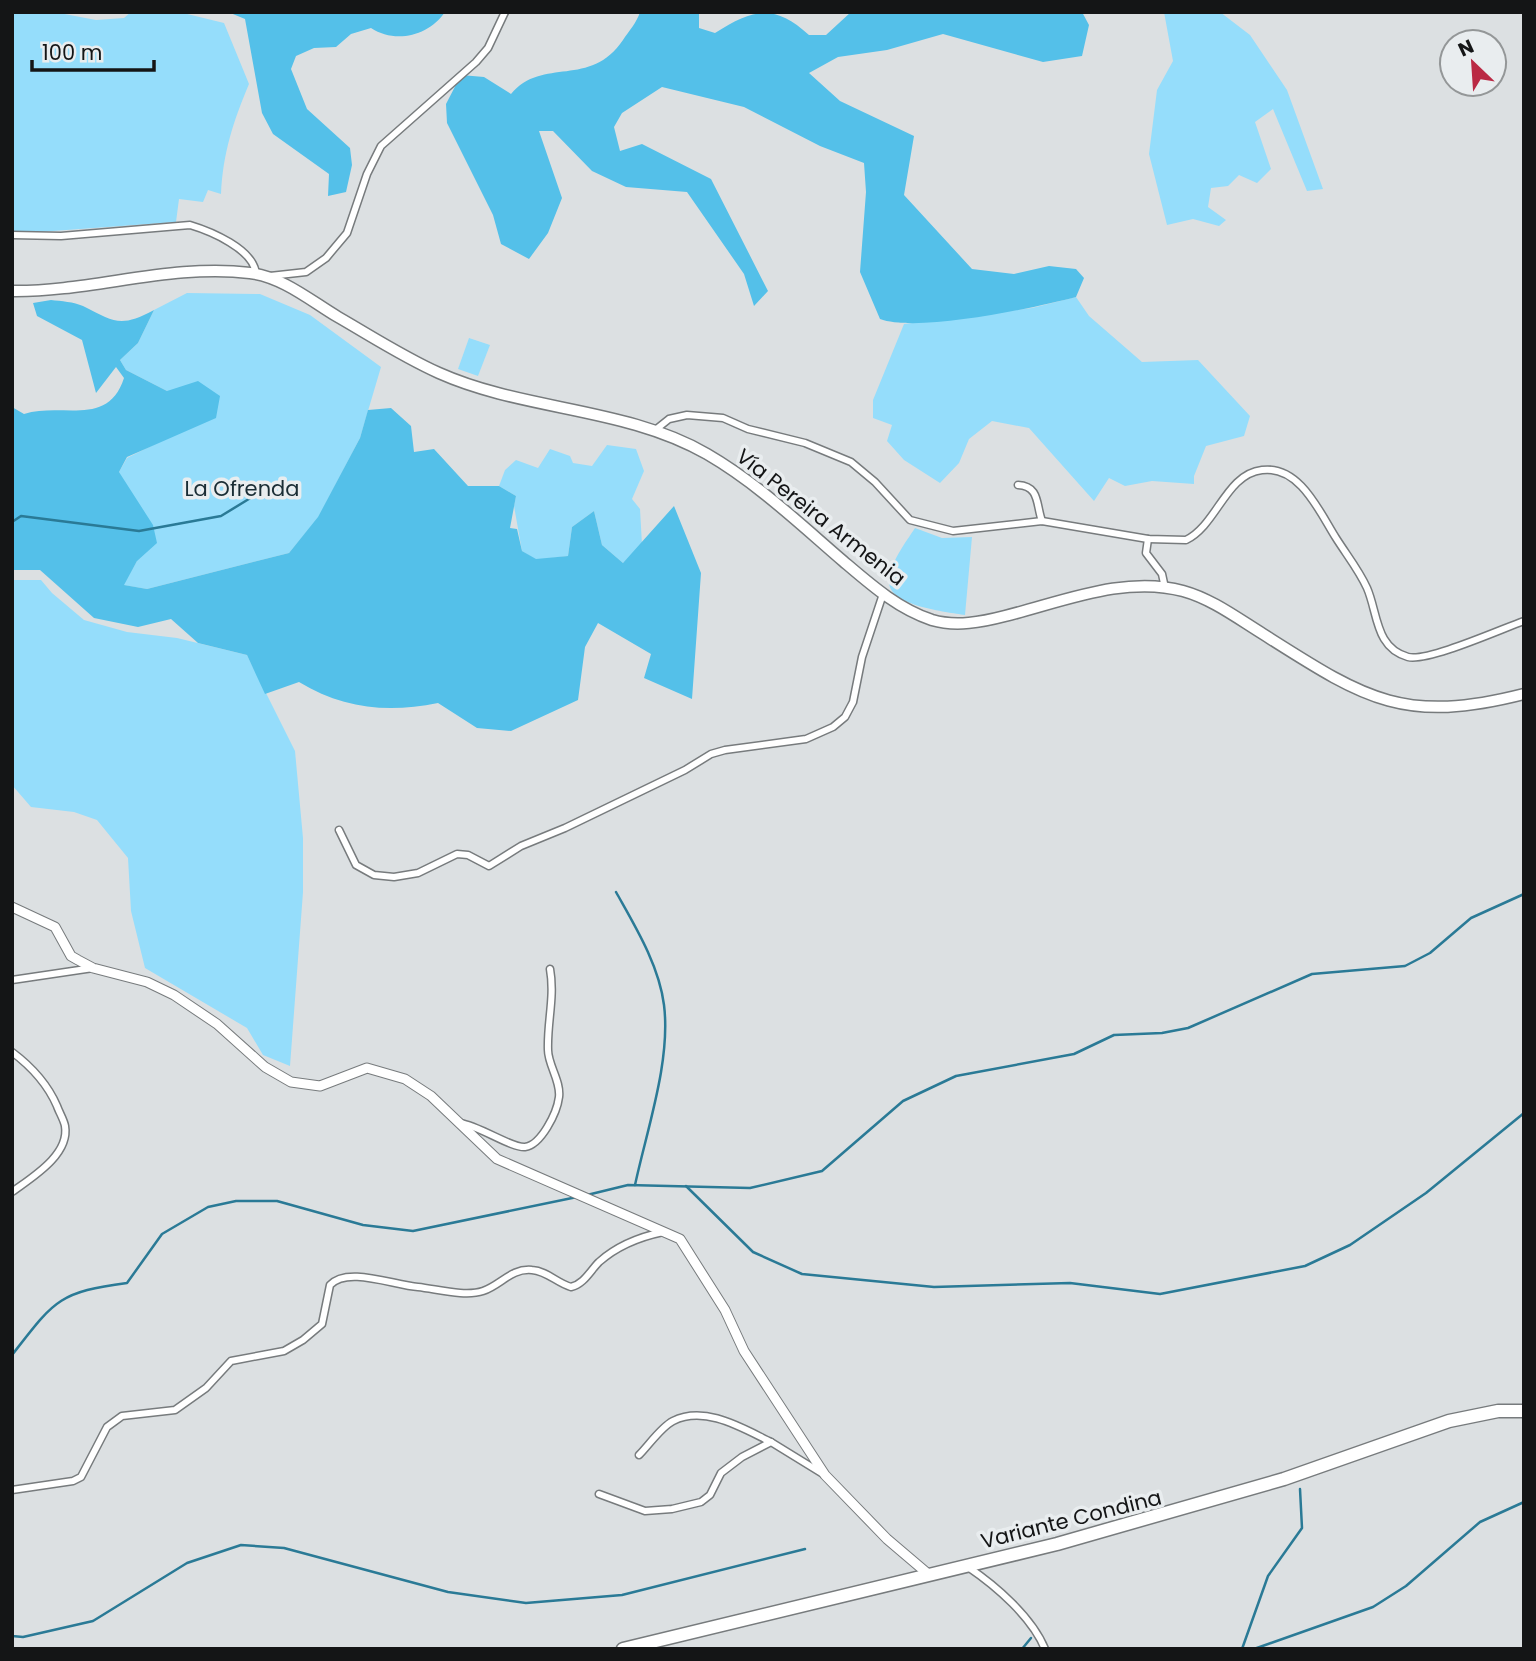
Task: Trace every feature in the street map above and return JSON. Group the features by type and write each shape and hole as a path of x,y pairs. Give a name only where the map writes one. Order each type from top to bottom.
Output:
{"highway":[{"name":"Variante Condina","path":"623,1649 1176,1512 1284,1479 1449,1422 1498,1411 1524,1410"}],"main road":[{"name":"Vía Pereira Armenia","path":"12,291 61,291 192,273 261,275 292,289 416,362 453,379 653,432 700,450 738,474 883,594 927,618 958,624 997,618 1108,590 1165,587 1214,604 1338,680 1382,699 1423,708 1454,708 1524,694"}],"street":[{"path":"12,235 61,236 190,225 206,229 237,248 253,262 261,275 306,272 326,258 347,233 367,174 381,146 476,62 488,48 505,12"},
{"path":"653,432 669,419 678,417 723,418 748,429 805,443 851,462 875,482 910,520 953,531 1042,521 1148,539 1177,541 1193,536 1246,475 1263,469 1280,472 1290,477 1312,499 1366,586 1381,636 1390,647 1409,657 1431,656 1524,621"},
{"path":"1018,485 1027,485 1035,493 1042,521"},
{"path":"1148,539 1146,554 1162,574 1165,587"},
{"path":"339,830 356,865 374,875 394,877 418,873 457,854 468,855 489,866 520,846 685,771 711,754 822,733 845,717 853,702 862,657 883,594"},
{"path":"12,907 45,919 55,927 71,956 93,968 147,982 174,995 218,1024 265,1067 291,1082 320,1086 353,1071 367,1068 405,1079 431,1096 497,1160 680,1239 692,1254 744,1351 825,1475"},
{"path":"12,979 93,968"},
{"path":"458,1123 475,1125 518,1147 535,1145 542,1138 559,1097 548,1050 553,987 550,969"},
{"path":"12,1052 49,1088 65,1126 64,1140 57,1153 40,1172 12,1192"},
{"path":"12,1490 73,1481 85,1471 107,1427 113,1421 122,1416 175,1410 206,1388 231,1362 284,1352 303,1340 322,1324 330,1285 343,1275 351,1274 390,1284 480,1292 520,1270 532,1269 542,1271 571,1287 579,1285 597,1264 637,1237 665,1231"},
{"path":"639,1455 671,1421 694,1414 733,1423 771,1442 825,1475 926,1573"},
{"path":"599,1494 645,1511 672,1509 701,1502 710,1495 722,1474 742,1457 771,1442"},
{"path":"965,1566 998,1591 1031,1626 1045,1649"}],"green space":[{"path":"12,12 54,12 96,20 124,18 131,12 179,12 224,23 249,84 230,138 221,194 208,190 203,202 179,199 176,222 12,234"},
{"path":"1164,12 1220,12 1250,35 1287,90 1323,189 1307,191 1273,109 1255,122 1271,169 1257,183 1239,175 1228,186 1211,188 1208,207 1226,220 1219,226 1193,219 1167,225 1149,154 1157,90 1173,61"},
{"name":"La Ofrenda","path":"187,293 260,294 310,315 381,367 360,438 318,518 289,553 147,589 123,585 137,561 119,472 127,458 165,439 167,391 126,370 120,360 138,343 154,310"},
{"path":"1076,297 1089,316 1142,362 1198,360 1250,416 1244,436 1206,446 1194,476 1194,484 1152,481 1125,486 1109,478 1094,501 1029,428 992,421 969,439 959,463 940,483 904,460 887,441 892,425 873,418 873,400 904,324 1032,308"},
{"path":"469,338 490,345 478,376 458,369"},
{"path":"607,445 636,449 644,471 632,499 640,509 642,545 623,563 602,545 594,511 572,527 568,556 536,560 522,551 514,506 516,496 499,486 505,470 516,460 538,468 550,449 570,456 573,463 592,466"},
{"path":"915,528 942,538 972,537 965,615 933,610 908,602 892,590 889,582 892,568"},
{"path":"12,580 41,580 84,620 127,632 177,638 247,655 295,751 303,838 303,892 290,1066 263,1055 247,1028 145,968 131,911 128,858 97,820 74,812 31,807 12,785"}],"shaded area":[{"path":"228,12 445,12 430,27 411,35 390,36 371,28 351,34 336,47 314,48 296,56 291,69 307,109 350,148 352,165 346,192 328,196 329,174 273,134 262,113 245,19"},
{"path":"640,12 699,12 699,28 715,33 752,15 774,14 785,18 809,35 826,35 851,12 1082,12 1089,25 1082,56 1043,62 943,34 887,50 838,57 809,73 840,101 914,136 904,195 972,269 1014,274 1049,266 1076,269 1084,278 1076,297 948,321 898,323 880,319 860,272 866,192 864,163 820,146 744,107 662,87 622,113 614,127 620,151 642,144 711,179 768,291 754,306 744,274 687,192 626,187 592,171 553,131 539,131 562,198 548,233 529,259 501,244 493,215 447,123 446,104 461,75 484,77 511,94 537,76 596,64 610,55 623,40"},
{"path":"51,300 79,305 118,321 133,319 154,310 138,343 120,360 126,370 167,391 198,381 220,396 216,418 127,457 119,472 153,525 157,543 137,561 124,585 147,589 289,553 318,517 360,438 368,410 391,408 411,426 414,452 434,449 468,486 499,486 516,496 510,528 517,529 522,551 536,559 568,556 572,527 594,511 602,545 623,563 674,506 701,573 692,699 644,678 651,654 598,623 585,647 578,700 511,731 477,728 438,703 401,708 366,706 332,698 299,682 265,694 247,655 198,643 171,619 138,627 94,618 40,570 12,570 12,407 24,414 95,408 107,403 117,393 124,378 116,367 96,393 82,340 37,316 33,303"}],"waterway":[{"path":"12,522 21,516 139,531 221,516 262,491"},
{"path":"616,892 652,961 664,1005 661,1072 635,1185"},
{"path":"587,1195 628,1185 750,1188 822,1171 903,1101 956,1076 1074,1054 1114,1035 1162,1033 1188,1028 1312,974 1405,966 1430,953 1471,918 1524,894"},
{"path":"686,1186 753,1252 802,1274 934,1287 1070,1283 1160,1294 1305,1266 1350,1245 1426,1193 1524,1113"},
{"path":"12,1355 38,1322 59,1302 86,1290 127,1283 162,1234 208,1207 236,1201 277,1201 363,1225 413,1231 577,1197"},
{"path":"1242,1649 1268,1576 1302,1528 1300,1489"},
{"path":"1254,1649 1373,1607 1406,1586 1480,1522 1524,1502"},
{"path":"12,1636 23,1637 93,1621 187,1563 241,1545 284,1548 448,1592 526,1603 622,1595 805,1549"},
{"path":"1022,1649 1031,1638"}]}
